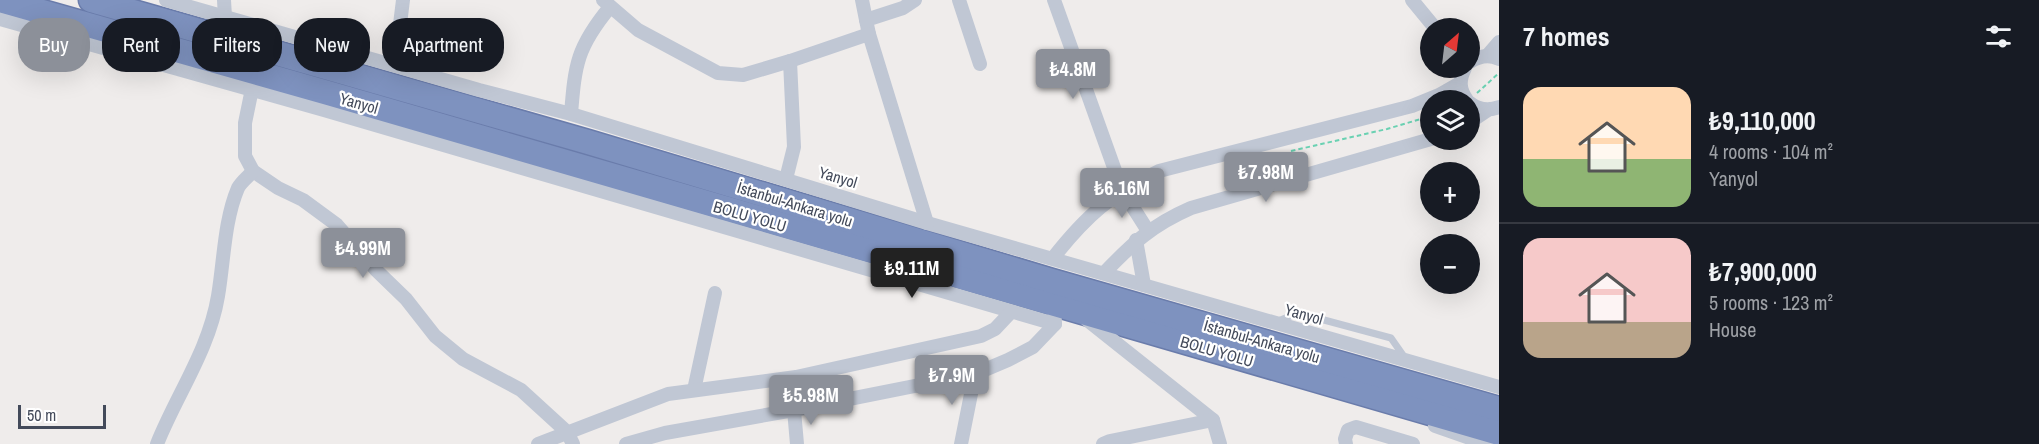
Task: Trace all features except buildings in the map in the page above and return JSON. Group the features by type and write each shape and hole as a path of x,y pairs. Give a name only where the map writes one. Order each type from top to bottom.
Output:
{"highway":[{"name":"İstanbul-Ankara yolu","path":"91,0 588,142 1052,281 1499,409"},
{"name":"BOLU YOLU","path":"0,2 326,101 1499,434"}],"street":[{"name":"Yanyol","path":"166,0 382,61"},
{"path":"224,0 225,17"},
{"path":"401,18 403,0"},
{"path":"862,0 869,34 927,223"},
{"path":"867,20 903,8 915,0"},
{"path":"959,0 980,64"},
{"path":"1054,0 1122,190 1148,231"},
{"path":"1412,0 1427,18"},
{"path":"571,114 577,62 587,36 607,4 638,30 718,73 743,75 869,34"},
{"name":"Yanyol","path":"0,19 252,89 326,101 1055,324"},
{"path":"1493,57 1499,42"},
{"path":"786,179 794,147 790,61"},
{"name":"Yanyol","path":"419,72 571,114 927,223 1499,387"},
{"path":"1462,78 1462,90"},
{"path":"1053,258 1082,223 1100,206 1122,190 1159,171 1412,106 1460,83"},
{"path":"252,89 244,123 245,156 254,171 278,188 303,200 337,225 449,349 521,390 570,438"},
{"path":"479,90 588,142"},
{"path":"1480,116 1494,108"},
{"path":"1104,273 1148,231 1172,216 1191,208 1420,142"},
{"path":"156,444 170,411 190,378 208,336 219,296 226,234 239,186 254,171"},
{"path":"1136,240 1144,285"},
{"path":"694,390 715,293"},
{"path":"626,444 665,433 975,374 1033,347 1055,324 1054,293"},
{"path":"1054,293 1213,420 1220,444"},
{"path":"1054,293 1487,444"},
{"path":"538,444 570,438 668,394 796,377 981,336 995,329 1011,312"},
{"path":"961,444 975,374"},
{"path":"794,410 797,444"},
{"path":"1103,444 1213,420"},
{"path":"1346,444 1348,430 1356,427 1413,444"}],"path":[{"path":"1480,91 1499,73"}]}
